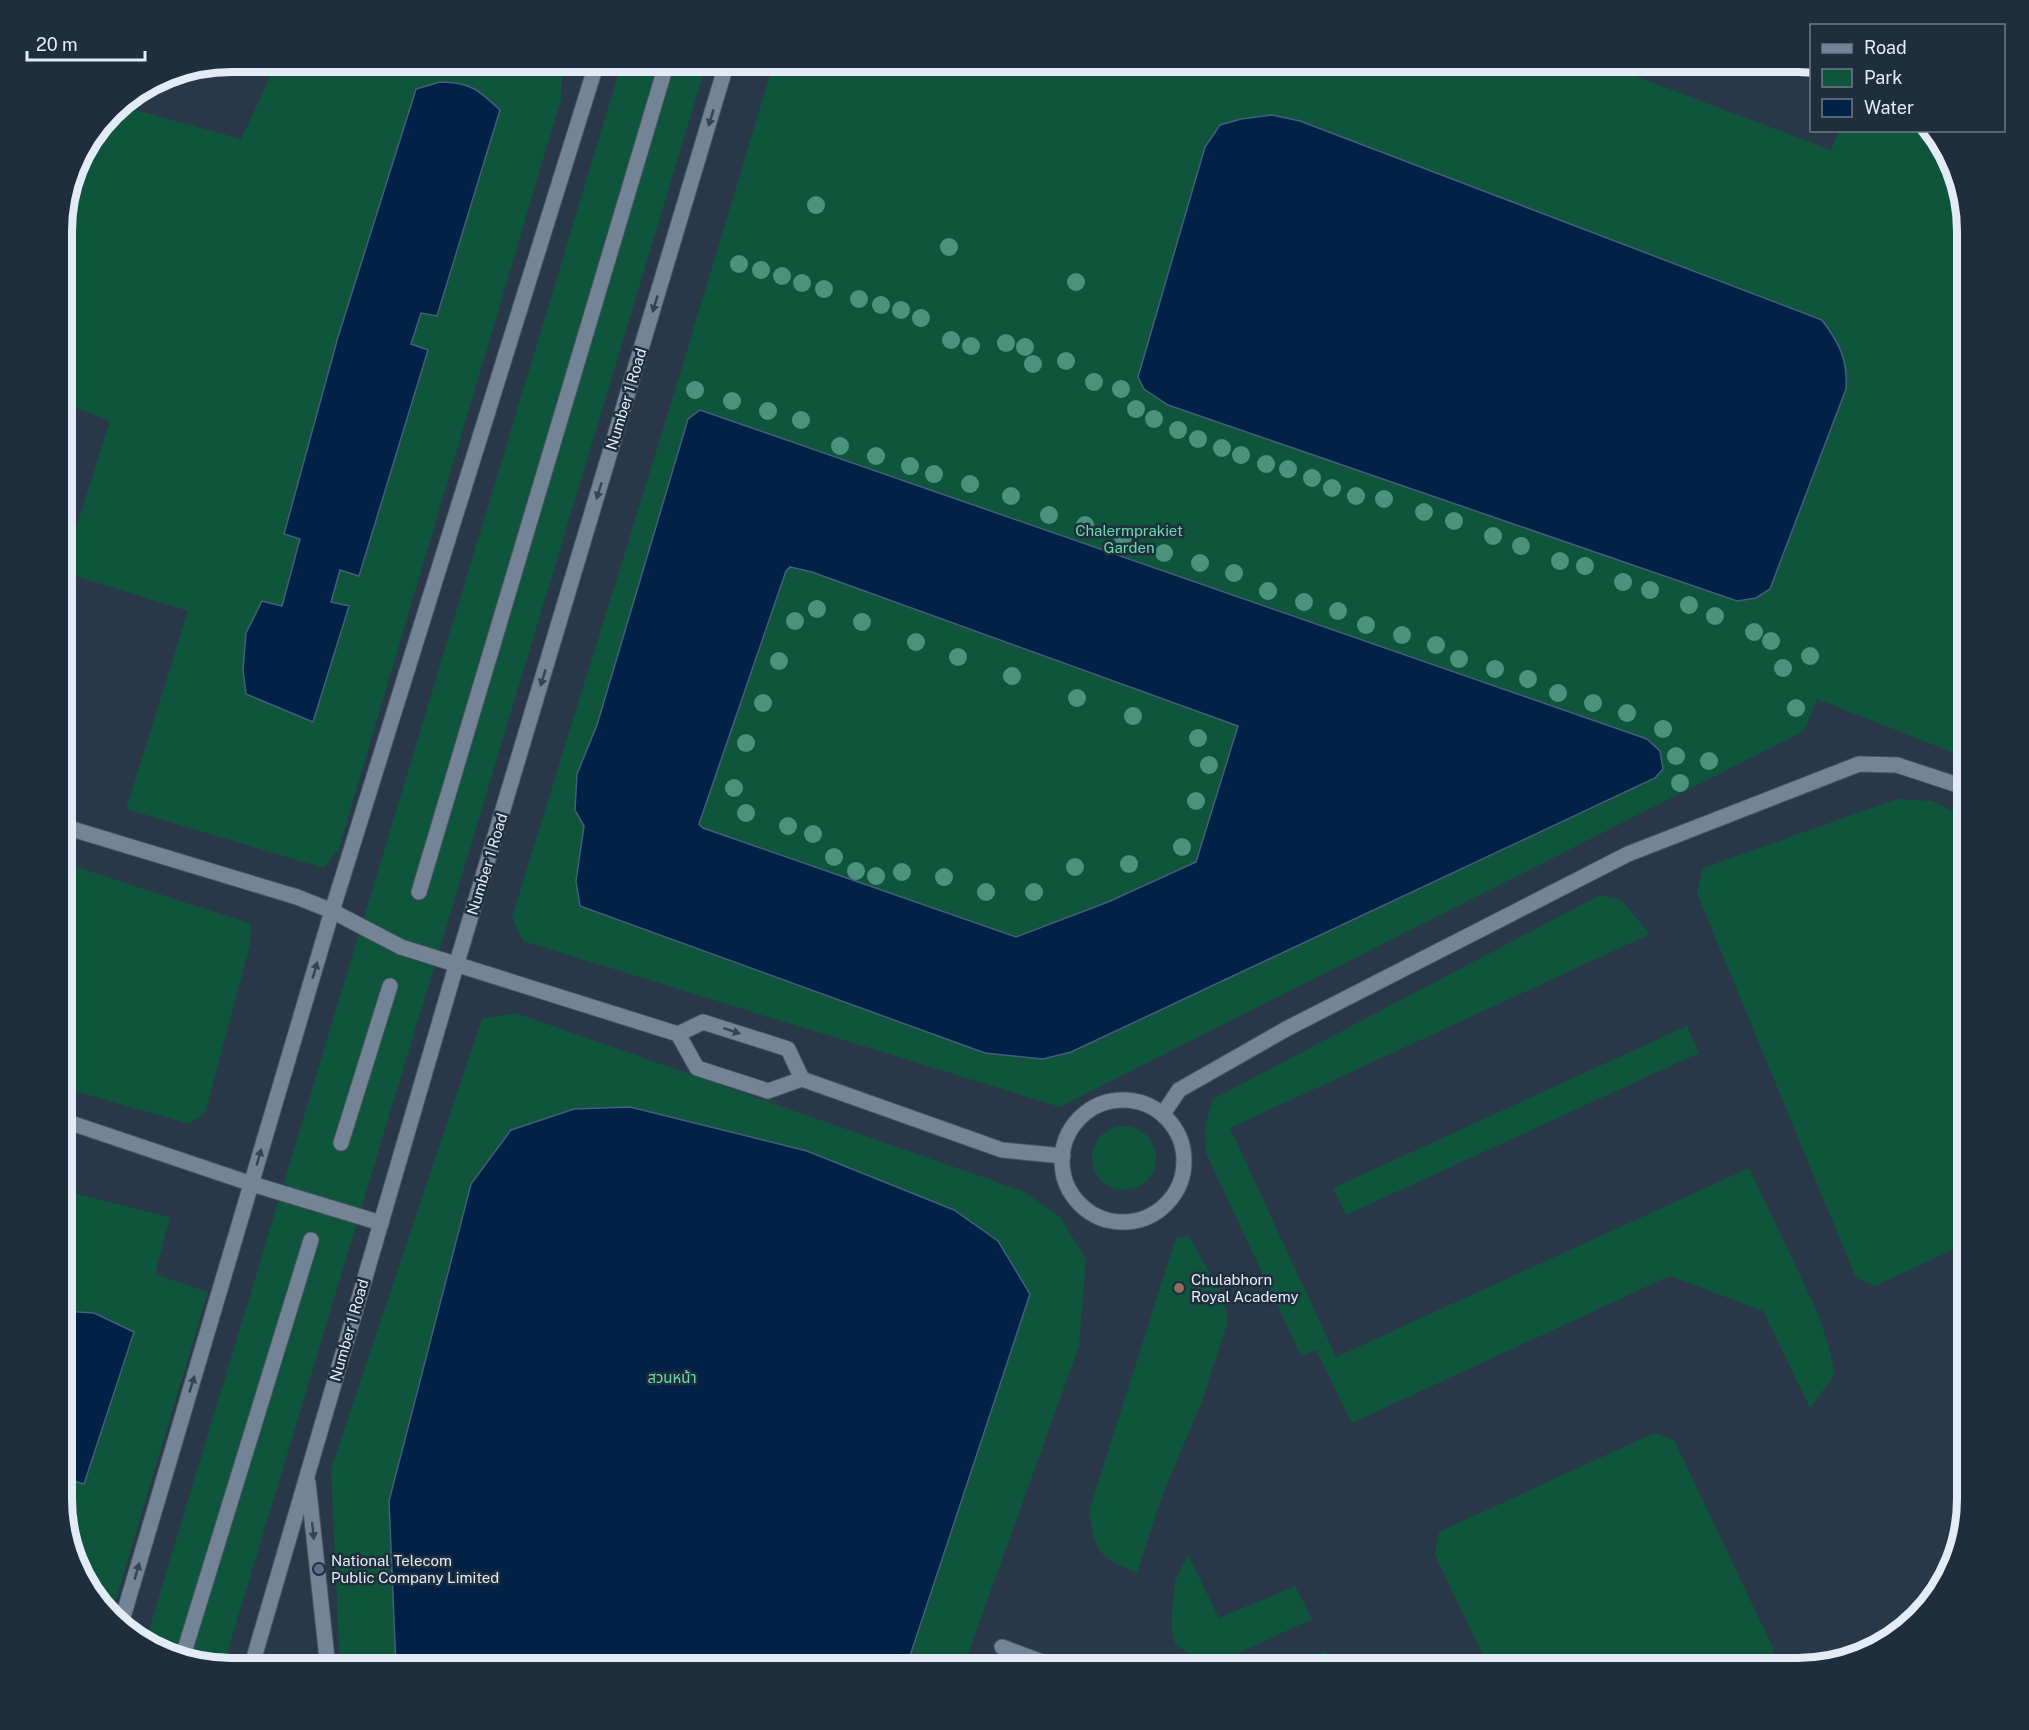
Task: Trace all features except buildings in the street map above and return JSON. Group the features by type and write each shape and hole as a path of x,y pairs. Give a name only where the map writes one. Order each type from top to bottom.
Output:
{"street":[{"path":"123,1616 332,911 594,72"},
{"path":"419,892 664,72"},
{"name":"Number 1 Road","path":"253,1658 456,966 724,72"},
{"path":"1163,1114 1179,1090 1249,1051 1628,854 1859,764 1897,765 1957,784"},
{"path":"72,829 297,897 332,911 401,947 456,966 678,1034 703,1022 788,1049 802,1079"},
{"path":"341,1143 390,986"},
{"path":"678,1034 697,1068 768,1091 802,1079 1002,1150 1063,1156"},
{"path":"1125,1100 1145,1103 1163,1114 1176,1128 1184,1147 1185,1167 1179,1186 1168,1202 1153,1215 1133,1221 1114,1221 1095,1215 1079,1203 1067,1186 1062,1166 1064,1146 1072,1127 1087,1112 1105,1102 1125,1100"},
{"path":"72,1123 252,1184 381,1222"},
{"path":"184,1651 311,1240"},
{"path":"307,1473 327,1658"},
{"path":"1002,1647 1032,1658"}],"green space":[{"path":"272,72 562,72 561,99 339,848 324,868 126,809 188,611 72,575 72,541 110,421 72,406 72,220 77,190 84,170 99,142 118,118 130,108 241,139"},
{"path":"619,72 704,72 226,1658 210,1657 180,1650 148,1635"},
{"name":"Chalermprakiet Garden","path":"771,72 1624,72 1831,150 1839,132 1922,132 1936,151 1945,170 1956,210 1957,754 1817,699 1804,731 1060,1107 523,941 512,917"},
{"path":"1897,799 1932,801 1957,813 1957,1248 1875,1286 1856,1278 1697,893 1703,868"},
{"path":"72,865 251,924 250,945 205,1113 189,1124 72,1090"},
{"path":"1600,895 1621,900 1650,934 1230,1128 1336,1357 1749,1168 1816,1309 1827,1340 1835,1374 1810,1408 1763,1311 1670,1276 1352,1423 1316,1350 1301,1356 1206,1153 1205,1126 1213,1099"},
{"name":"สวนหน้า","path":"516,1013 1025,1192 1060,1217 1086,1259 1079,1346 967,1658 340,1658 331,1469 482,1019"},
{"path":"1687,1026 1699,1053 1346,1215 1333,1188"},
{"path":"1118,1126 1130,1126 1147,1135 1154,1146 1156,1158 1154,1170 1147,1181 1130,1190 1118,1190 1106,1185 1097,1176 1092,1164 1092,1152 1097,1140 1106,1131"},
{"path":"72,1192 170,1217 155,1274 208,1292 114,1607 88,1570 77,1540 73,1520"},
{"path":"1189,1236 1224,1299 1228,1321 1202,1401 1161,1499 1137,1573 1114,1562 1101,1552 1094,1536 1089,1511 1176,1238"},
{"path":"1654,1433 1674,1440 1774,1650 1769,1658 1484,1658 1435,1555 1439,1532"},
{"path":"1188,1555 1219,1618 1295,1586 1312,1619 1228,1658 1195,1658 1175,1644 1171,1626 1175,1581"},
{"path":"1326,1651 1330,1658 1310,1658"}],"water":[{"path":"440,82 473,88 500,110 437,316 421,313 411,344 428,350 359,576 340,570 331,602 349,606 313,722 246,694 243,670 246,633 262,601 282,606 300,539 284,534 338,337 416,89"},
{"path":"1272,115 1300,121 1822,320 1833,336 1844,360 1846,389 1770,589 1756,598 1737,601 1168,405 1144,389 1138,377 1205,147 1220,125 1241,119"},
{"path":"700,410 1647,739 1660,751 1663,769 1655,778 1071,1052 1043,1059 985,1053 580,906 576,881 584,826 575,810 577,774 597,725 688,419","holes":["790,567 812,572 1238,726 1196,862 1108,902 1016,937 703,828 699,824 786,571"]},
{"name":"สวนหน้า","path":"630,1107 807,1151 954,1210 998,1241 1030,1294 909,1658 396,1658 389,1501 471,1184 511,1130 574,1109"},
{"path":"72,1312 94,1313 134,1332 84,1484 72,1480"},
{"path":"73,1516 77,1517 74,1526"}],"place":[{"name":"Chulabhorn Royal Academy","path":"1179,1288"},
{"name":"National Telecom Public Company Limited","path":"319,1569"}]}
